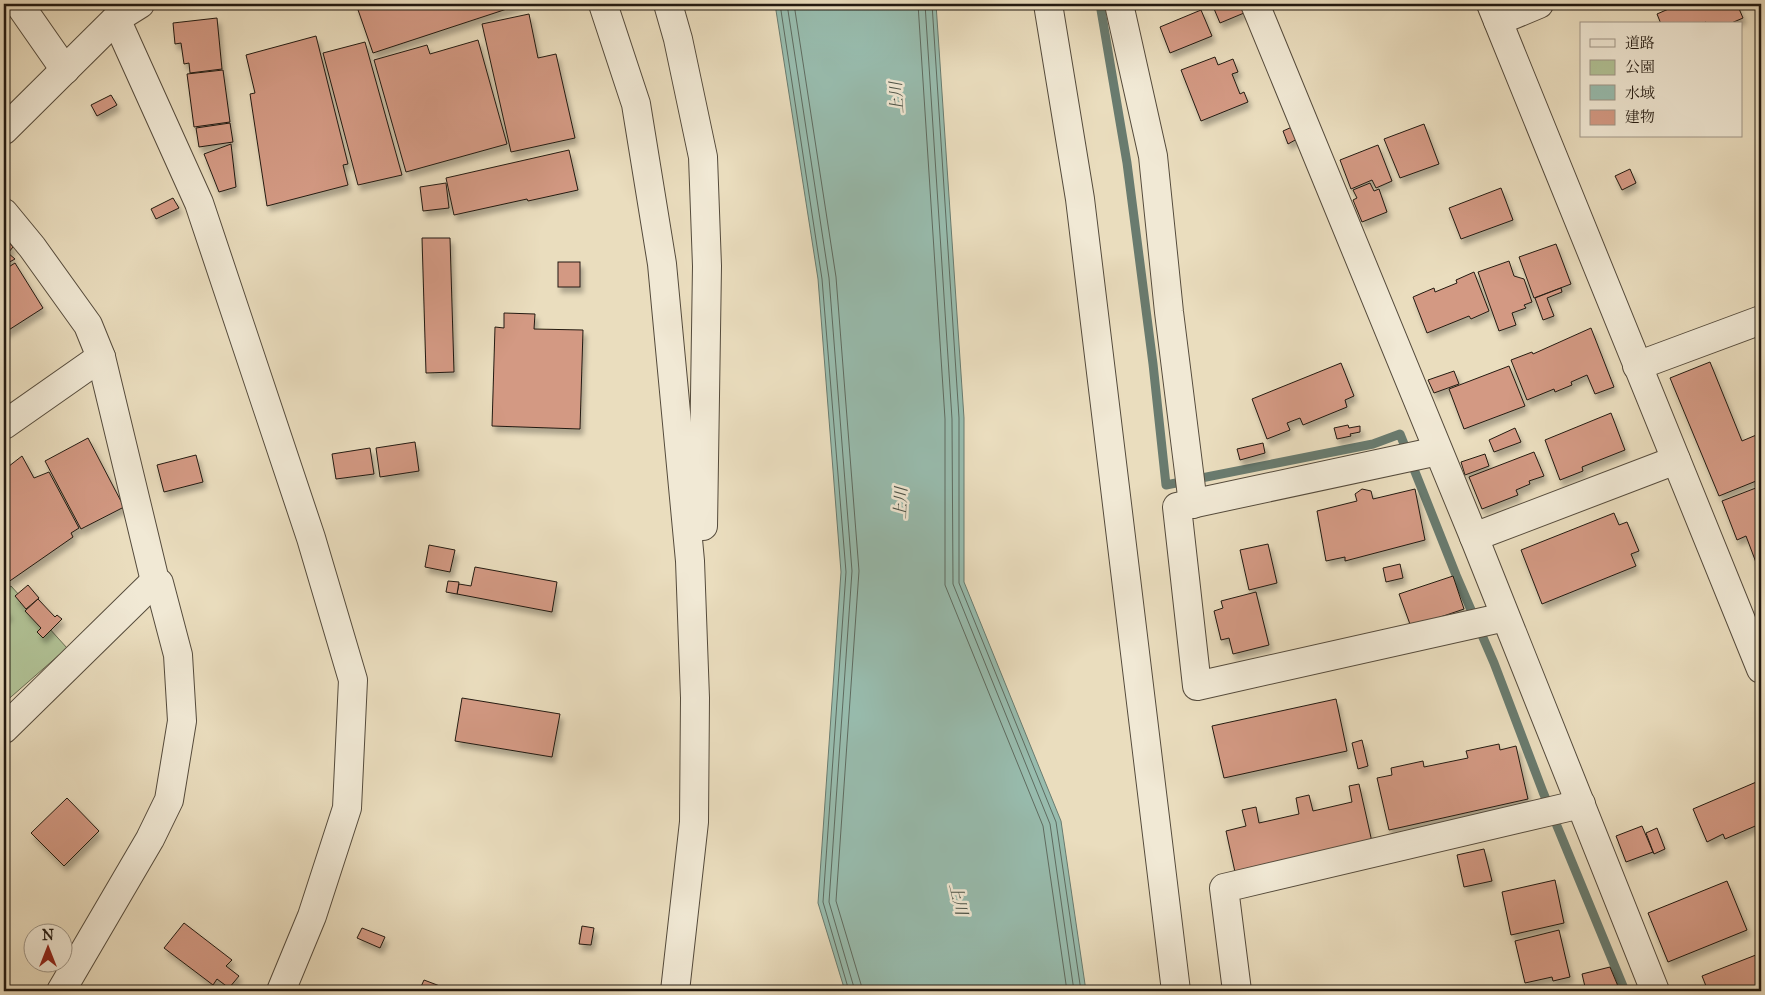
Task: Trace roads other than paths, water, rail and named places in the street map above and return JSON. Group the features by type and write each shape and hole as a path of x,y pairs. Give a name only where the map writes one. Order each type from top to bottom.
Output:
{"street":[{"path":"19,4 65,70"},
{"path":"4,130 116,19 140,4"},
{"path":"603,4 636,104 662,264 690,561 696,698 694,822 675,991"},
{"path":"668,4 678,39 703,157 706,266 703,473 704,664 696,698"},
{"path":"1048,4 1080,199 1176,991"},
{"path":"1119,4 1153,156 1169,312 1193,504"},
{"path":"1255,4 1474,537 1655,991"},
{"path":"1539,4 1494,12 1761,669"},
{"path":"116,19 199,203 311,538 353,680 347,808 312,916 281,991"},
{"path":"4,213 32,247 88,325 101,356 155,580 159,584 178,655 182,720 169,800 150,839 61,991"},
{"path":"1637,366 1761,320"},
{"path":"4,425 101,356"},
{"path":"1438,451 1177,507 1197,686 1505,618"},
{"path":"1474,537 1676,460"},
{"path":"4,729 155,580"},
{"path":"1237,991 1224,888 1581,804"}],"water":[{"name":"上川","path":"775,4 936,4 964,418 964,582 1061,821 1086,991 845,991 818,903 841,572 818,279"}],"waterway":[{"path":"1100,4 1127,163 1153,364 1166,485 1373,444 1400,434 1625,991"}]}
